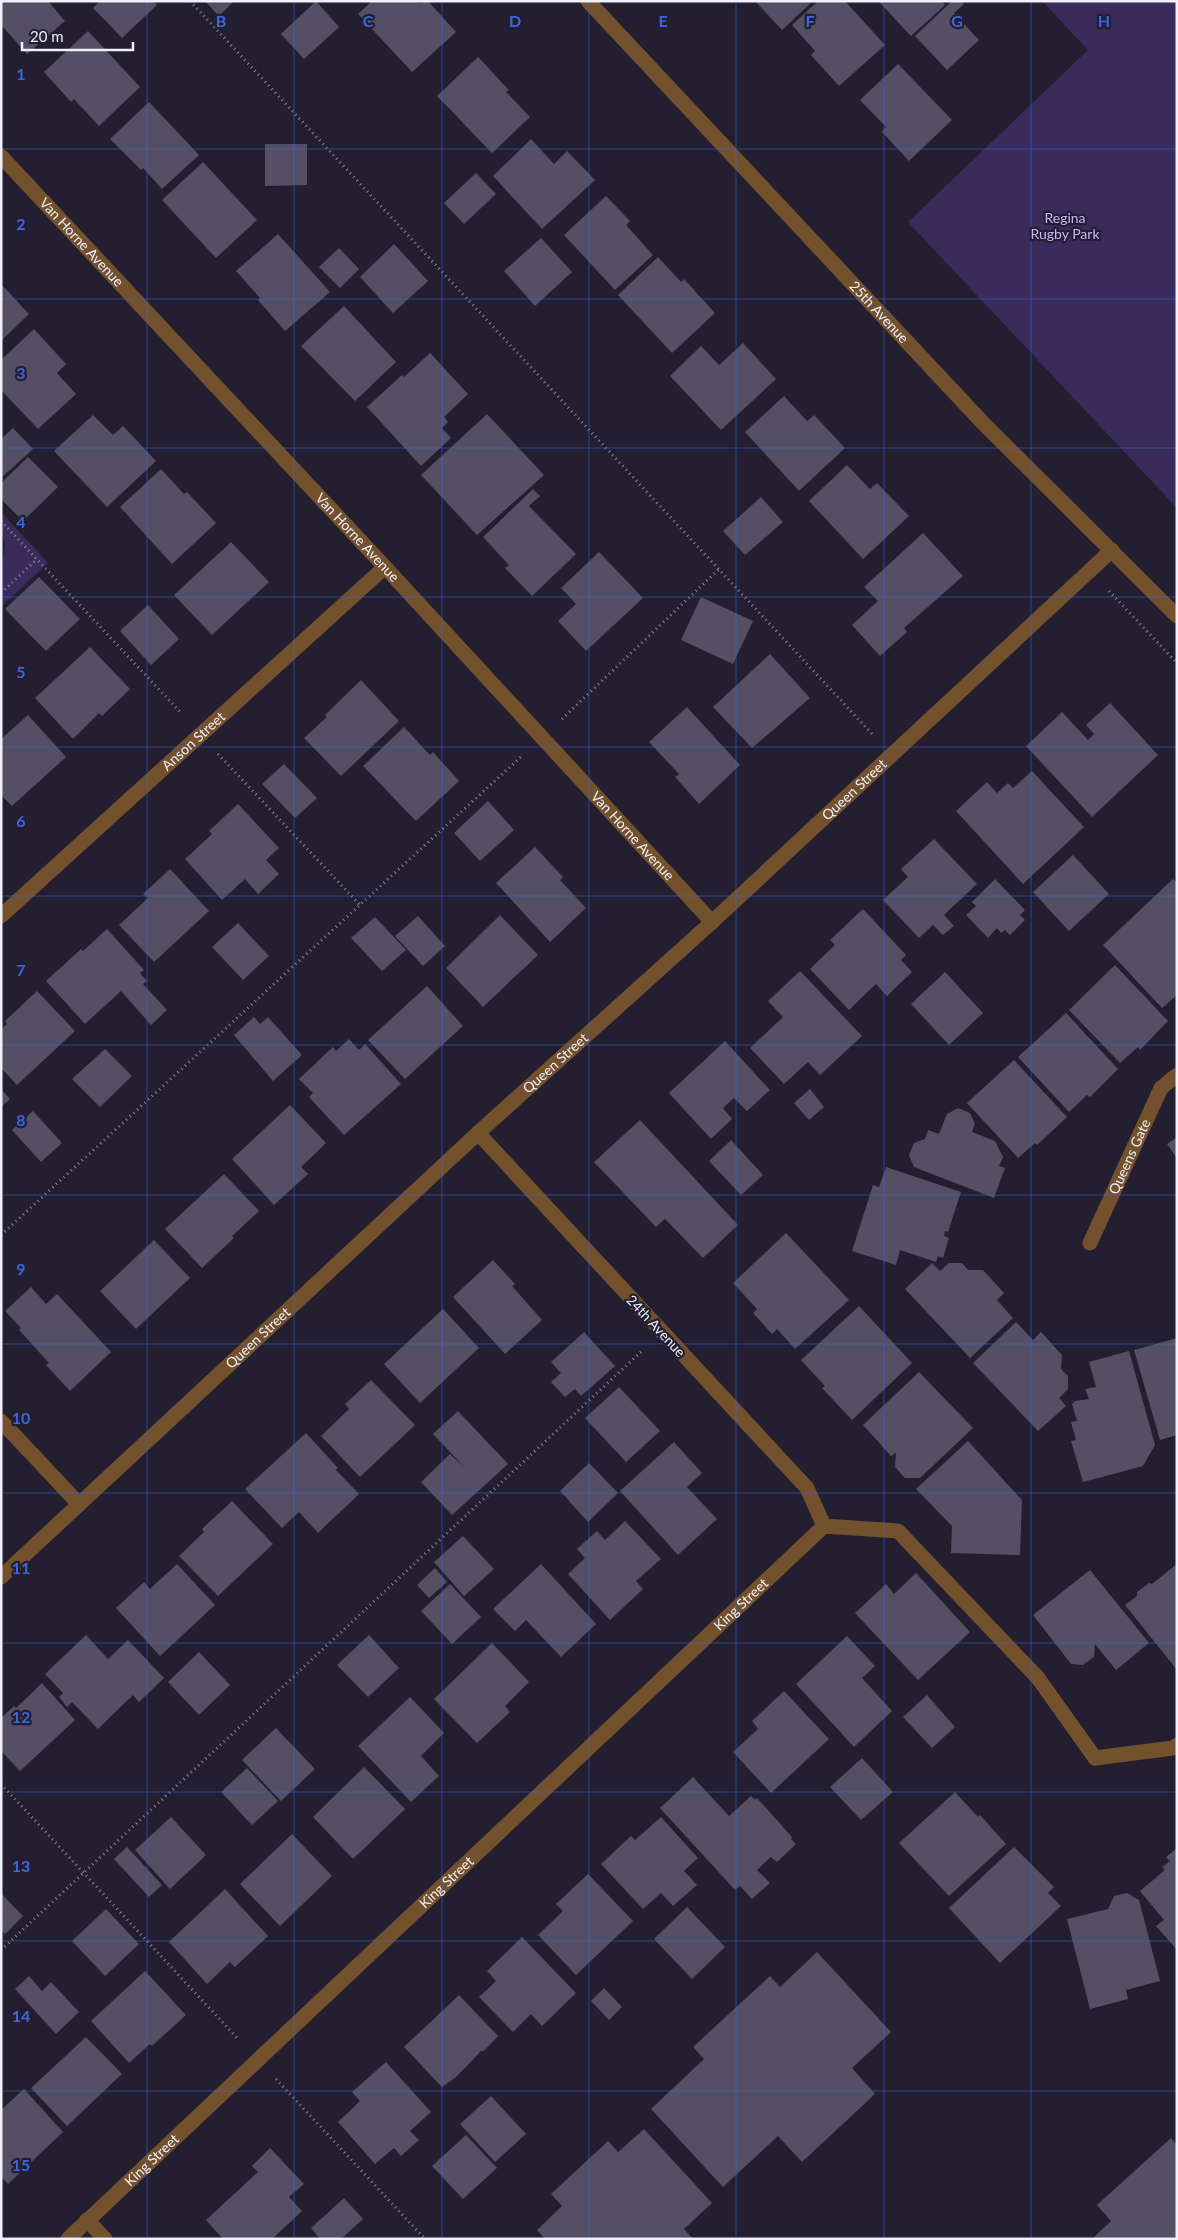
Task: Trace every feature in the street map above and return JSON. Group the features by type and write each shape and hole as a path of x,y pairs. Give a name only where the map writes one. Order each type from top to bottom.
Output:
{"street":[{"name":"25th Avenue","path":"588,1 983,423 1177,616"},
{"name":"Van Horne Avenue","path":"1,156 385,566 712,922"},
{"name":"Queen Street","path":"1,1577 478,1133 712,922 1112,550"},
{"name":"Anson Street","path":"1,916 385,566"},
{"name":"Queens Gate","path":"1090,1243 1161,1088 1177,1075"},
{"name":"24th Avenue","path":"478,1133 807,1488 824,1526"},
{"path":"1,1421 79,1504"},
{"path":"824,1526 898,1531 1038,1678 1095,1758 1173,1748 1177,1745"},
{"name":"King Street","path":"68,2239 824,1526"},
{"path":"87,2220 105,2239"}],"path":[{"path":"190,1 891,755"},
{"path":"1,521 37,559 1,593"},
{"path":"1,1235 542,737 719,569"},
{"path":"1090,570 1177,663"},
{"path":"1,1950 662,1332"},
{"path":"1,1784 425,2239"}],"green space":[{"name":"Regina Rugby Park","path":"1042,1 1177,1 1177,508 908,222 1088,50"},
{"path":"1,512 48,563 1,607 1,576 5,542 1,538"}],"building":[{"path":"1,1 48,1 65,21 27,54 1,25"},
{"path":"100,1 153,1 157,5 122,38 93,8"},
{"path":"205,1 234,1 219,16"},
{"path":"316,1 339,27 304,59 281,34"},
{"path":"372,1 418,1 420,3 428,1 456,32 412,72 358,14"},
{"path":"755,1 813,1 782,30"},
{"path":"818,1 845,1 885,45 839,86 811,55 815,51 792,25"},
{"path":"882,1 942,1 945,5 911,36 880,3"},
{"path":"952,1 961,1 964,4 954,13 979,40 947,70 915,36"},
{"path":"88,31 140,87 99,126 74,99 71,102 44,72"},
{"path":"478,57 509,90 506,92 530,117 492,153 437,96"},
{"path":"898,64 952,120 909,161 882,132 886,127 860,100"},
{"path":"149,102 199,155 162,189 143,168 141,170 110,139"},
{"path":"531,139 554,164 567,151 595,180 542,229 493,176"},
{"path":"265,144 307,144 307,185 265,186"},
{"path":"203,162 257,220 216,258 162,200"},
{"path":"476,173 496,194 464,224 444,203"},
{"path":"606,196 630,221 626,225 653,255 615,290 564,235"},
{"path":"278,234 330,292 285,331 258,300 260,298 236,271"},
{"path":"541,238 572,272 535,306 504,271"},
{"path":"394,244 428,281 393,313 360,277"},
{"path":"339,248 359,269 340,288 319,267"},
{"path":"658,257 681,282 684,279 715,313 672,353 618,295"},
{"path":"1,284 29,314 1,341"},
{"path":"344,306 396,362 355,401 301,346"},
{"path":"34,329 66,364 57,373 76,394 38,429 1,390 1,360"},
{"path":"743,343 776,379 721,430 670,376 701,346 719,365"},
{"path":"430,353 468,394 444,417 448,422 442,428 451,438 421,466 367,407 402,375 404,377"},
{"path":"784,396 807,421 814,415 845,448 799,491 745,432"},
{"path":"487,414 544,475 477,535 421,475"},
{"path":"93,415 113,435 123,426 156,461 107,507 54,451"},
{"path":"13,428 33,449 1,478 1,439"},
{"path":"28,457 58,487 23,521 1,499 1,483"},
{"path":"847,465 870,489 877,483 909,516 863,559 809,501"},
{"path":"161,469 184,494 187,492 216,523 172,564 120,507"},
{"path":"533,489 540,496 529,506 576,554 532,596 505,568 509,565 483,537"},
{"path":"761,497 783,522 745,555 723,531"},
{"path":"923,533 963,576 904,628 907,632 880,656 852,625 878,601 864,587"},
{"path":"231,542 269,582 212,635 174,595"},
{"path":"599,552 643,598 586,651 558,621 576,604 561,588"},
{"path":"39,577 80,619 46,651 5,609"},
{"path":"701,597 753,621 733,664 681,640"},
{"path":"148,605 179,639 151,665 120,631"},
{"path":"90,647 130,689 102,716 99,713 73,739 35,698"},
{"path":"770,654 810,698 752,748 713,707"},
{"path":"361,680 399,721 341,776 304,738 327,717 325,715"},
{"path":"1110,703 1158,755 1092,817 1026,746 1062,712 1088,740 1094,734 1086,725"},
{"path":"687,707 740,765 699,804 675,777 679,774 649,742"},
{"path":"28,715 66,757 12,806 1,795 1,739"},
{"path":"404,727 430,755 433,752 459,781 416,821 363,766"},
{"path":"284,764 317,798 295,818 262,784"},
{"path":"1032,771 1084,827 1023,884 956,811 987,782 997,793 1008,783 1013,788"},
{"path":"488,801 514,830 480,861 454,833"},
{"path":"238,804 279,848 266,860 279,874 258,894 245,879 222,900 185,859 212,834 209,831"},
{"path":"934,839 977,884 944,915 954,926 943,935 933,925 919,938 883,900 908,877 901,869"},
{"path":"535,847 563,877 560,880 586,908 550,942 496,883"},
{"path":"1073,855 1109,894 1069,931 1033,892"},
{"path":"170,869 209,911 154,962 119,925 148,898 143,894"},
{"path":"995,879 1025,910 1020,915 1025,920 1010,935 1005,930 1001,933 997,928 988,938 966,915 976,906 972,902"},
{"path":"1173,879 1177,883 1177,995 1162,1008 1103,945"},
{"path":"863,909 906,955 901,960 912,972 887,996 876,984 849,1010 810,969 835,945 830,940"},
{"path":"500,915 538,955 483,1007 446,968"},
{"path":"418,916 445,946 423,966 395,936"},
{"path":"375,917 406,950 382,971 351,938"},
{"path":"238,923 269,956 243,980 212,947"},
{"path":"107,929 144,970 140,973 147,981 143,984 167,1010 151,1025 121,991 85,1024 46,981 81,949 83,951"},
{"path":"1115,965 1168,1021 1140,1050 1138,1047 1120,1063 1069,1010"},
{"path":"800,971 862,1036 820,1075 808,1062 784,1084 750,1048 783,1017 768,1001"},
{"path":"945,972 983,1013 949,1045 911,1004"},
{"path":"427,986 463,1026 405,1079 368,1040"},
{"path":"37,991 75,1031 17,1085 1,1068 1,1029 7,1024 5,1021"},
{"path":"1066,1013 1118,1069 1090,1097 1087,1095 1069,1112 1018,1057"},
{"path":"254,1017 260,1024 268,1017 302,1055 273,1081 234,1035"},
{"path":"349,1039 359,1050 365,1044 401,1084 344,1135 309,1097 313,1093 299,1079 333,1047 336,1051"},
{"path":"725,1041 770,1090 747,1111 734,1098 723,1108 732,1119 711,1139 669,1093"},
{"path":"105,1049 132,1076 100,1107 72,1079"},
{"path":"1014,1060 1067,1117 1037,1145 1035,1143 1018,1158 967,1103"},
{"path":"1,1089 10,1099 1,1107"},
{"path":"810,1089 824,1107 809,1120 794,1103"},
{"path":"290,1105 326,1143 301,1167 308,1174 274,1205 232,1159"},
{"path":"958,1108 970,1113 975,1124 972,1132 995,1141 1003,1157 999,1166 1005,1168 994,1198 914,1167 909,1155 914,1143 925,1139 928,1130 939,1134 947,1114"},
{"path":"33,1111 62,1143 41,1162 12,1130"},
{"path":"640,1120 738,1225 703,1258 665,1219 656,1227 594,1162"},
{"path":"1177,1137 1177,1158 1167,1144"},
{"path":"731,1140 763,1175 741,1195 709,1161"},
{"path":"886,1167 961,1192 948,1232 945,1231 944,1236 949,1238 943,1258 938,1256 936,1262 900,1250 896,1265 852,1251 873,1185 879,1187"},
{"path":"224,1174 259,1211 202,1268 165,1229"},
{"path":"786,1233 849,1300 795,1349 777,1329 772,1334 753,1313 757,1309 733,1283"},
{"path":"154,1240 190,1278 136,1329 100,1291"},
{"path":"493,1260 515,1284 512,1286 542,1320 505,1354 453,1297"},
{"path":"932,1263 940,1271 949,1263 962,1263 968,1270 983,1270 1004,1293 997,1300 1013,1318 970,1358 905,1289"},
{"path":"31,1287 46,1304 57,1294 111,1352 70,1391 46,1365 49,1363 19,1330 21,1328 5,1311"},
{"path":"859,1306 912,1363 852,1420 822,1388 825,1386 801,1360"},
{"path":"443,1309 479,1348 420,1403 384,1364"},
{"path":"1016,1322 1033,1340 1041,1332 1062,1355 1061,1369 1068,1376 1068,1389 1059,1398 1066,1406 1038,1431 973,1363"},
{"path":"584,1332 615,1366 581,1396 575,1389 565,1397 551,1382 561,1373 551,1362"},
{"path":"1177,1338 1177,1435 1160,1440 1134,1350"},
{"path":"1129,1351 1155,1445 1143,1466 1083,1482 1071,1441 1076,1440 1071,1422 1077,1421 1072,1404 1075,1401 1089,1399 1085,1389 1096,1387 1089,1362"},
{"path":"919,1372 973,1428 920,1478 905,1478 895,1467 896,1453 891,1456 863,1425"},
{"path":"371,1380 415,1425 360,1477 321,1436 349,1409 345,1404"},
{"path":"619,1387 660,1431 626,1462 585,1418"},
{"path":"458,1411 508,1464 452,1515 421,1482 450,1454 466,1469 433,1434"},
{"path":"306,1433 338,1468 336,1470 359,1494 318,1533 299,1512 282,1528 245,1489"},
{"path":"968,1441 1022,1500 1020,1555 951,1553 952,1526 916,1489"},
{"path":"674,1442 702,1473 687,1487 717,1519 678,1555 620,1491"},
{"path":"589,1463 618,1493 588,1522 560,1491"},
{"path":"232,1501 273,1544 218,1596 179,1556 204,1532 202,1529"},
{"path":"625,1521 661,1559 636,1581 643,1589 610,1620 568,1574 585,1558 577,1549 597,1531 605,1540"},
{"path":"463,1536 494,1569 464,1596 434,1562"},
{"path":"177,1564 215,1605 160,1656 116,1608 144,1582 150,1589"},
{"path":"541,1564 596,1624 561,1657 526,1620 515,1631 493,1609"},
{"path":"1177,1564 1177,1670 1125,1605 1137,1596 1137,1592 1149,1583 1152,1584"},
{"path":"435,1568 447,1582 429,1598 417,1585"},
{"path":"1090,1570 1149,1643 1116,1670 1095,1644 1094,1657 1083,1665 1071,1664 1033,1615"},
{"path":"916,1573 970,1632 918,1680 855,1613 886,1584 894,1594"},
{"path":"450,1584 481,1617 452,1644 421,1611"},
{"path":"86,1635 108,1659 128,1640 164,1678 139,1702 133,1695 98,1729 72,1702 67,1707 59,1697 63,1693 45,1674"},
{"path":"369,1635 399,1668 368,1697 337,1665"},
{"path":"847,1636 875,1666 862,1678 892,1711 854,1747 796,1684"},
{"path":"492,1643 529,1682 505,1706 510,1712 477,1743 434,1699"},
{"path":"199,1652 230,1685 199,1715 168,1682"},
{"path":"42,1683 75,1720 20,1771 1,1751 1,1718 14,1706 16,1708"},
{"path":"784,1691 829,1739 771,1793 733,1752 758,1729 752,1721"},
{"path":"927,1695 955,1727 932,1748 903,1717"},
{"path":"410,1697 444,1733 421,1756 439,1776 411,1802 358,1746"},
{"path":"276,1728 315,1769 281,1801 242,1760"},
{"path":"862,1758 893,1792 861,1820 830,1787"},
{"path":"364,1767 405,1809 353,1859 313,1817"},
{"path":"247,1768 278,1801 252,1825 221,1792"},
{"path":"693,1777 729,1816 751,1796 755,1800 757,1798 796,1844 777,1862 771,1857 757,1870 770,1883 752,1899 740,1886 735,1890 660,1808"},
{"path":"955,1792 978,1817 980,1815 1006,1844 949,1896 899,1843"},
{"path":"171,1817 206,1855 170,1889 135,1850"},
{"path":"661,1817 698,1858 684,1871 697,1885 673,1906 661,1893 643,1909 601,1864 631,1836 635,1840"},
{"path":"292,1834 332,1876 280,1926 240,1884"},
{"path":"127,1847 162,1885 149,1897 114,1859"},
{"path":"1014,1847 1054,1887 1048,1893 1061,1906 1000,1963 949,1908"},
{"path":"1177,1848 1177,1950 1156,1926 1164,1920 1140,1891 1165,1870 1162,1867 1170,1861 1166,1857"},
{"path":"588,1874 633,1921 576,1975 538,1935 563,1911 556,1904"},
{"path":"225,1889 268,1936 235,1967 230,1962 207,1984 169,1942"},
{"path":"1,1893 23,1916 5,1934 1,1931"},
{"path":"1127,1893 1139,1900 1160,1981 1126,1990 1128,1999 1090,2009 1067,1919 1108,1909 1114,1896"},
{"path":"687,1907 725,1947 692,1979 654,1939"},
{"path":"106,1909 139,1944 105,1976 72,1941"},
{"path":"522,1937 576,1993 542,2026 531,2014 513,2032 479,1997 496,1981 487,1971"},
{"path":"817,1952 891,2032 852,2068 875,2094 802,2162 778,2136 723,2187 651,2109 704,2059 693,2047 770,1976 780,1987"},
{"path":"145,1971 186,2015 152,2046 150,2044 129,2063 91,2021"},
{"path":"29,1976 42,1991 51,1982 79,2012 56,2034 15,1989"},
{"path":"604,1988 622,2007 609,2020 591,2001"},
{"path":"459,1995 498,2036 456,2077 442,2087 404,2047"},
{"path":"86,2037 122,2074 67,2126 31,2088"},
{"path":"386,2062 431,2112 410,2131 419,2140 401,2156 394,2148 375,2164 338,2122 360,2101 352,2092"},
{"path":"24,2089 63,2132 8,2184 1,2177 1,2110"},
{"path":"491,2096 526,2134 495,2162 460,2124"},
{"path":"644,2129 712,2203 684,2229 693,2239 545,2239 537,2230 562,2206 551,2194 608,2141 618,2152"},
{"path":"466,2135 497,2168 463,2199 432,2166"},
{"path":"1171,2138 1177,2145 1177,2239 1092,2239 1111,2221 1097,2205"},
{"path":"270,2148 304,2184 289,2197 302,2211 272,2239 223,2239 206,2220 258,2172 252,2166"},
{"path":"344,2198 363,2219 341,2239 320,2239 311,2228"}]}
